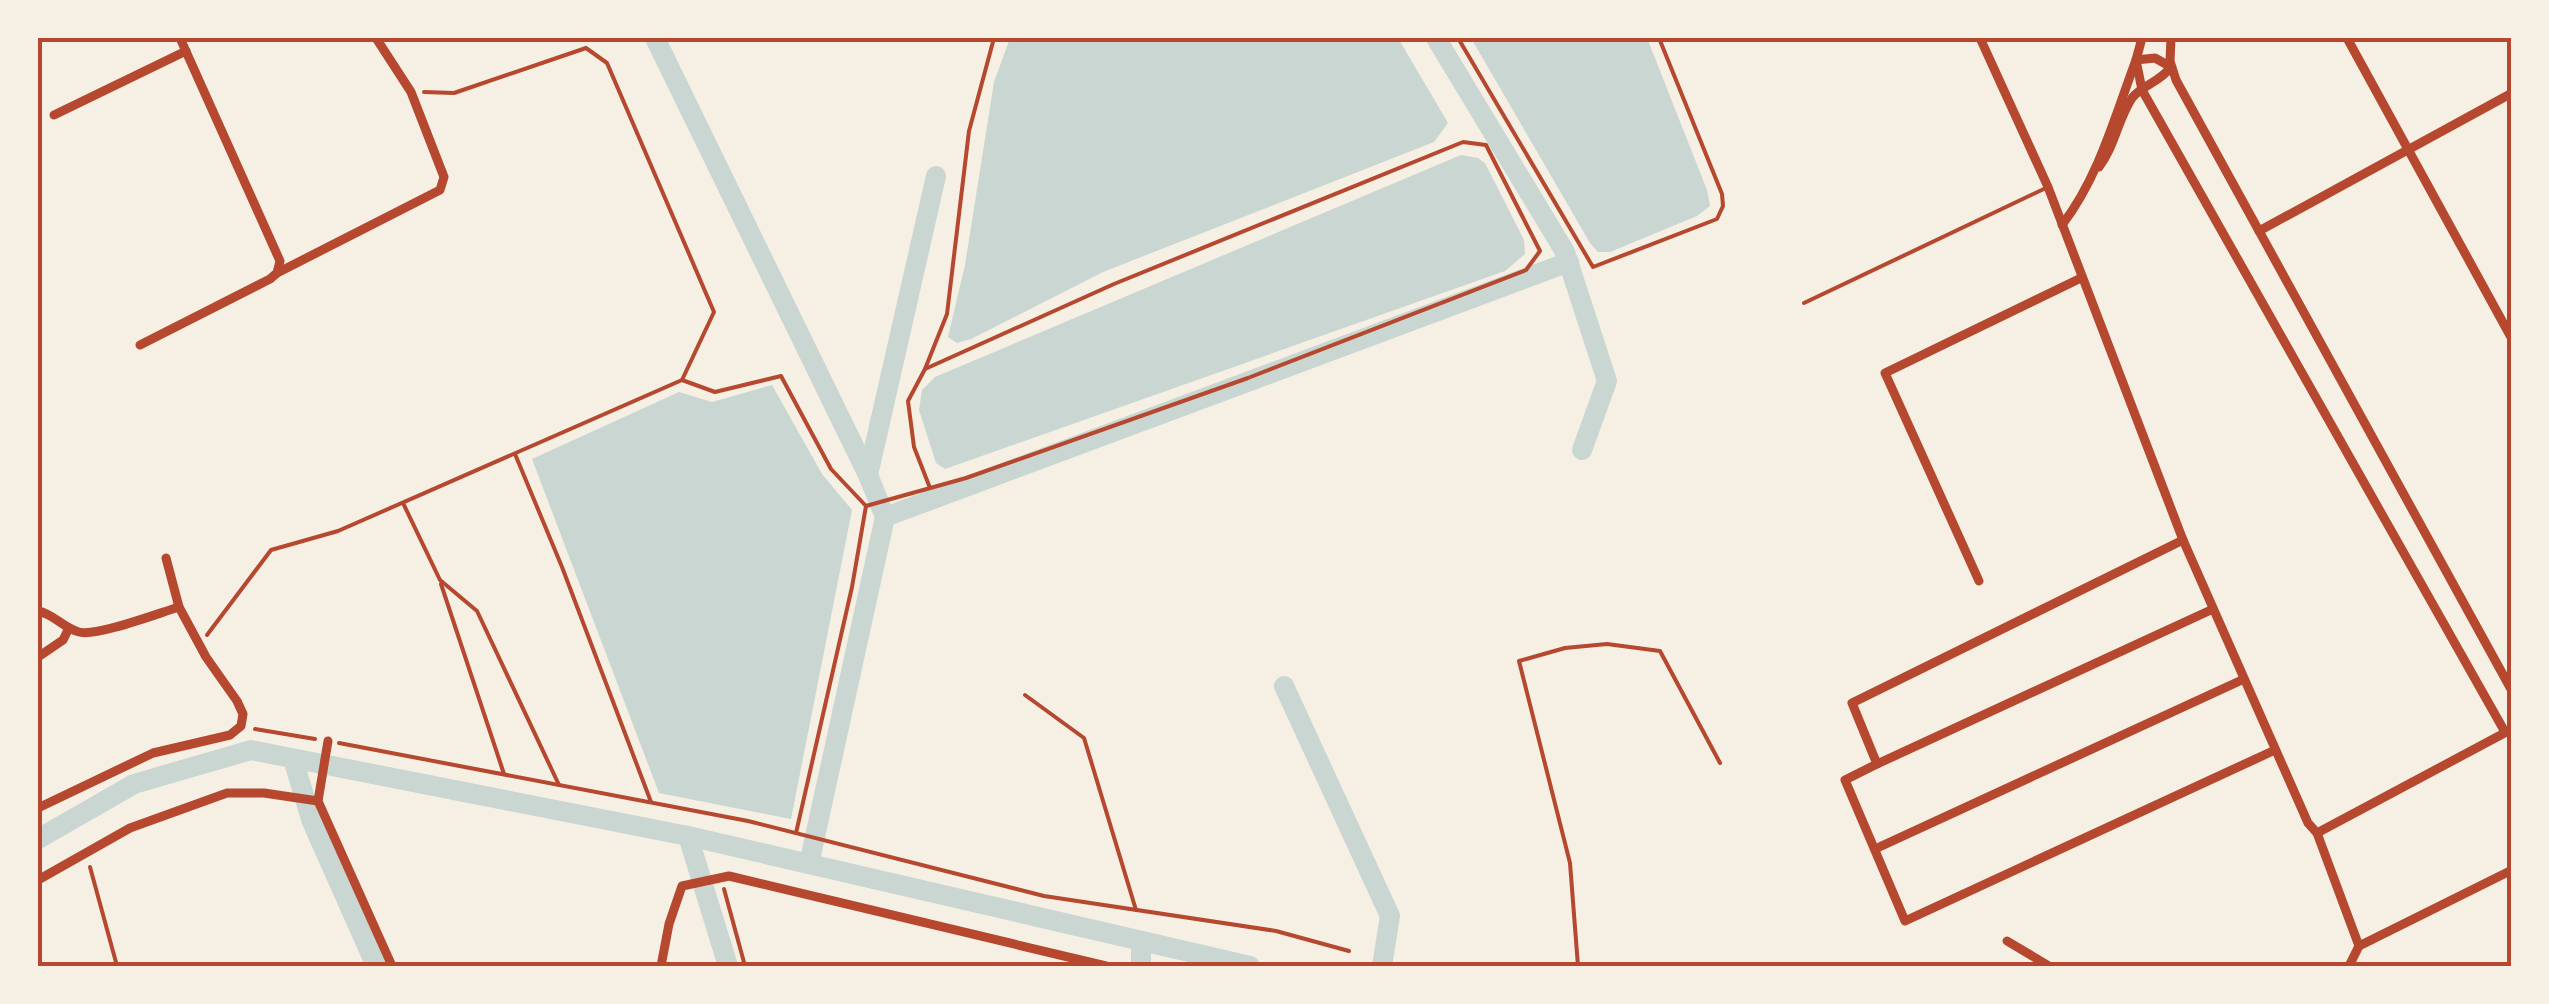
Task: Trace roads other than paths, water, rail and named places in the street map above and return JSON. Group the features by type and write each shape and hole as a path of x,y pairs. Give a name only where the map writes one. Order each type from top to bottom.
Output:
{"street":[{"path":"180,38 280,261 277,274"},
{"path":"140,345 440,190 444,176 412,92 376,38"},
{"path":"1980,38 2048,187 2183,540 2308,823 2318,833 2359,946"},
{"path":"2094,173 2142,38"},
{"path":"2171,38 2169,51 2176,80 2512,690"},
{"path":"2347,38 2512,338"},
{"path":"54,115 186,51"},
{"path":"2136,60 2155,58 2172,67"},
{"path":"2136,60 2142,90 2508,730 2318,833"},
{"path":"2062,225 2111,149 2130,101 2172,67"},
{"path":"2259,232 2512,93"},
{"path":"1979,582 1886,373 2081,278"},
{"path":"1877,764 1852,704 2183,540"},
{"path":"38,808 152,753 230,735 240,726 243,714 237,702 179,608 166,558"},
{"path":"38,611 51,614 69,628 88,633 179,608"},
{"path":"2213,609 1845,780 1905,920 2275,750"},
{"path":"38,657 63,640 69,628"},
{"path":"1875,849 2244,679"},
{"path":"328,741 318,801 392,966"},
{"path":"38,880 130,828 227,792 318,801"},
{"path":"2349,966 2359,946 2512,870"},
{"path":"661,966 682,886 728,876 1106,966"},
{"path":"2007,940 2049,966"}],"lane":[{"path":"1804,303 2048,187"}],"waterway":[{"path":"655,38 868,475"},
{"path":"1436,38 1565,252 1607,381 1582,450"},
{"path":"885,517 868,475 936,176"},
{"path":"809,864 885,517 1569,262"},
{"path":"1284,686 1390,916 1382,966"},
{"path":"38,839 134,784 251,750 688,836 1250,966"},
{"path":"293,759 312,822 376,966"},
{"path":"688,836 728,966"},
{"path":"1141,941 1141,966"}]}
